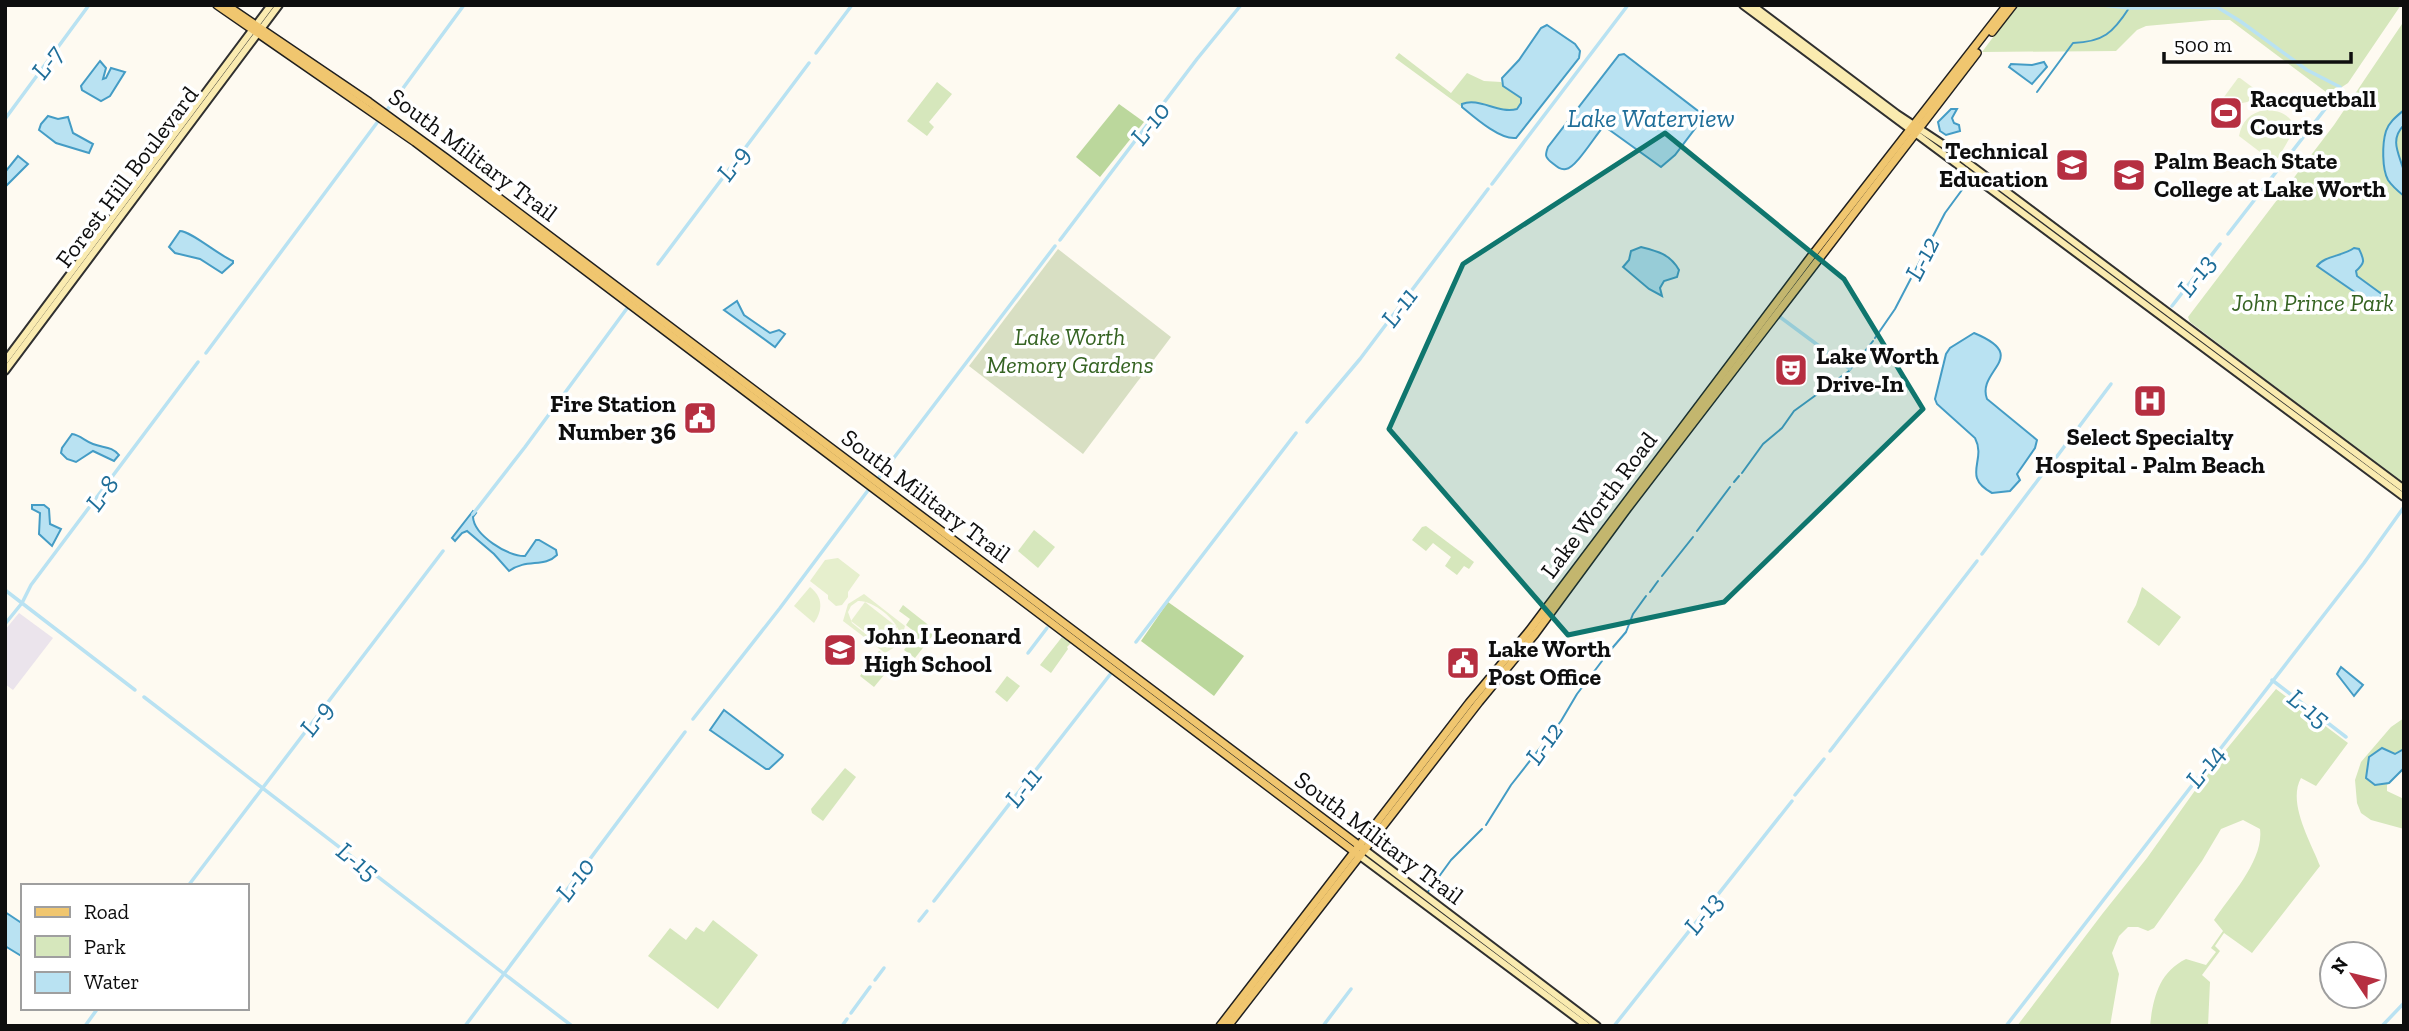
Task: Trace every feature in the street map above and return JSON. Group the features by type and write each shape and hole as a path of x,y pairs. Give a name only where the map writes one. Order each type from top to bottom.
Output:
{"main road":[{"name":"South Military Trail","path":"216,5 257,29 348,91 415,142 473,178 601,282 622,291 664,327"},
{"name":"South Military Trail","path":"226,5 315,71 377,108 543,238 573,254 664,327 889,492 1211,742 1238,759"},
{"name":"Forest Hill Boulevard","path":"5,371 125,213 137,186 212,95 271,5"},
{"name":"Forest Hill Boulevard","path":"5,361 179,140 184,123 212,85 279,5"},
{"path":"1743,5 1914,129 1944,145 2403,494"},
{"path":"1752,5 2278,401 2298,410 2403,494"},
{"name":"Lake Worth Road","path":"1220,1026 1401,803 1438,749 1566,594 1627,509 1647,472 1683,431 1826,249 1859,206 1858,202 2007,5"},
{"name":"Lake Worth Road","path":"1228,1026 1360,851 1414,774 1453,731 1452,725 1637,490 1674,448 1692,412 1833,228 1866,192 1875,174 2013,5"},
{"path":"1769,26 1780,26"},
{"path":"1783,35 1792,36"},
{"path":"212,85 212,95"},
{"path":"1826,249 1825,245 1834,234 1833,228"},
{"name":"South Military Trail","path":"789,421 1157,702 1198,725 1238,759 1587,1026"},
{"path":"859,477 864,477 883,492 889,492"},
{"path":"1401,803 1414,780 1414,774"},
{"name":"South Military Trail","path":"1268,781 1303,804 1360,851 1597,1026"}],"highlighted area":[{"path":"1665,133 1844,279 1923,409 1724,602 1568,635 1389,429 1463,264"}],"shaded area":[{"path":"19,613 53,638 13,690 5,684 5,630"}],"green space":[{"path":"2017,5 2401,5 2348,83 2330,95 2230,20 2146,26 2137,30 2116,51 1982,52"},
{"name":"John Prince Park","path":"2404,21 2404,485 2190,322 2188,317 2334,125"},
{"path":"1399,53 1451,93 1467,73 1484,81 1501,82 1521,98 1521,103 1517,109 1510,110 1476,103 1462,104 1462,107 1395,58"},
{"path":"2238,78 2260,93 2243,103 2224,97"},
{"path":"937,82 952,94 929,122 934,127 927,136 907,121"},
{"path":"1119,104 1144,122 1100,177 1076,157"},
{"path":"2265,110 2284,114 2295,129 2278,158 2270,164 2260,152 2239,136 2248,118"},
{"name":"Lake Worth Memory Gardens","path":"1058,249 1171,337 1083,454 969,366"},
{"path":"1426,526 1474,562 1469,569 1464,566 1457,575 1445,566 1451,557 1433,543 1426,551 1412,540 1422,527"},
{"path":"1034,530 1055,547 1038,568 1018,551"},
{"path":"838,558 860,575 842,605 836,606 828,599 828,595 810,581 825,560"},
{"path":"810,587 820,604 814,623 794,606"},
{"path":"2142,587 2181,617 2159,646 2127,622"},
{"path":"864,594 905,626 900,644 885,653 843,621 848,604","holes":["858,601 877,607 894,622 900,634 896,643 886,647 878,644 852,623 848,612 851,606"]},
{"path":"865,602 897,627 883,645 851,621"},
{"path":"1168,602 1244,656 1214,696 1141,641"},
{"path":"903,605 936,631 915,658 904,650 916,633 906,625 910,619 899,611"},
{"path":"1062,637 1071,643 1051,673 1040,665"},
{"path":"879,651 894,663 874,687 860,676"},
{"path":"1007,676 1020,686 1007,702 995,692"},
{"path":"2276,689 2348,743 2316,786 2301,778 2297,788 2298,811 2320,866 2252,953 2224,933 2215,946 2220,951 2202,975 2210,982 2208,1026 2150,1026 2159,987 2169,971 2186,959 2206,965 2216,952 2211,948 2223,931 2214,920 2252,865 2260,841 2260,829 2243,820 2221,829 2202,861 2154,928 2148,931 2128,927 2119,936 2112,953 2119,974 2110,1026 2017,1026 2147,858 2211,768"},
{"path":"2404,718 2404,768 2387,785 2387,791 2404,799 2404,829 2371,820 2361,813 2357,803 2355,780 2361,762 2391,727"},
{"path":"845,768 856,777 823,821 812,813 811,809"},
{"path":"713,920 758,955 718,1009 648,956 670,928 686,940 696,927 704,932"}],"water":[{"path":"1547,25 1575,44 1580,51 1579,58 1516,138 1495,132 1462,107 1462,104 1468,102 1517,109 1521,98 1503,86 1502,78 1519,60 1541,28"},
{"name":"Lake Waterview","path":"1624,54 1698,111 1700,122 1675,155 1661,167 1604,126 1575,163 1566,169 1558,167 1547,157 1548,147 1619,55"},
{"path":"100,61 106,68 103,79 111,68 125,72 110,96 101,101 82,90 81,86"},
{"path":"2044,62 2047,67 2032,84 2009,67 2011,64 2032,65"},
{"path":"1951,109 1957,109 1952,118 1954,123 1959,125 1960,131 1946,135 1940,131 1938,122"},
{"path":"2404,110 2404,125 2396,141 2404,175 2404,196 2388,180 2383,156 2387,128"},
{"path":"48,116 58,119 68,117 73,133 93,144 89,153 56,143 39,130"},
{"path":"18,156 28,164 5,187 5,172"},
{"path":"180,231 198,239 233,263 222,273 200,259 175,253 169,247"},
{"path":"1641,247 1667,257 1679,270 1677,277 1664,281 1660,288 1662,296 1649,289 1623,267 1629,260 1631,251"},
{"path":"2354,248 2359,249 2363,258 2363,263 2356,271 2357,276 2383,295 2372,304 2317,266 2324,260"},
{"path":"737,301 744,315 770,333 779,330 785,334 775,347 724,310"},
{"path":"1974,333 1999,349 2001,357 1988,380 1987,399 2037,440 2035,448 2017,474 2020,480 2010,491 1992,493 1983,487 1976,474 1978,446 1975,438 1937,404 1935,399 1946,354 1950,348"},
{"path":"72,434 119,455 114,461 93,451 76,462 67,459 61,453 62,448"},
{"path":"32,505 44,505 49,509 50,524 61,529 52,546 39,534 40,513 32,509"},
{"path":"473,511 476,513 473,517 479,531 501,549 525,556 536,540 539,540 556,550 557,555 547,561 522,565 509,571 467,531 455,541 452,538"},
{"path":"2341,667 2363,685 2354,696 2337,674"},
{"path":"724,710 783,755 782,757 766,769 710,730"},
{"path":"2382,748 2395,754 2404,749 2404,768 2389,783 2375,785 2366,778 2369,757"},
{"path":"5,912 21,923 21,956 5,946"}],"waterway":[{"name":"L-7","path":"5,119 89,5"},
{"name":"L-8","path":"387,110 464,5"},
{"name":"L-9","path":"816,53 852,5"},
{"name":"L-10","path":"1060,240 1241,5"},
{"name":"L-11","path":"1492,184 1628,5"},
{"name":"L-13","path":"2102,5 2129,8 2217,7 2307,70 2340,87 2228,234"},
{"name":"L-12","path":"2037,92 2073,43 2100,38 2118,24 2129,8"},
{"name":"L-9","path":"658,264 809,63"},
{"name":"L-8","path":"206,353 379,120"},
{"name":"L-12","path":"1875,338 1895,309 1945,213 1970,179"},
{"name":"L-11","path":"1307,422 1360,359 1488,189"},
{"name":"L-13","path":"2172,306 2220,244"},
{"name":"L-10","path":"877,480 1055,246"},
{"name":"L-9","path":"473,514 628,307"},
{"path":"1780,317 1850,369"},
{"name":"L-12","path":"1742,473 1763,444 1782,428 1794,411 1849,371 1873,341"},
{"name":"L-8","path":"5,624 22,603 31,585 198,362"},
{"name":"L-13","path":"2052,463 2111,384"},
{"name":"L-11","path":"1136,642 1296,433"},
{"name":"L-13","path":"1982,554 2047,468"},
{"name":"L-12","path":"1734,482 1739,476"},
{"name":"L-12","path":"1697,531 1730,487"},
{"name":"L-10","path":"693,719 869,489"},
{"name":"L-14","path":"2006,1026 2364,563 2404,507"},
{"name":"L-12","path":"1662,576 1693,537"},
{"name":"L-9","path":"190,884 443,551"},
{"name":"L-13","path":"1830,751 1977,561"},
{"name":"L-12","path":"1650,592 1658,581"},
{"name":"L-15","path":"5,590 135,690"},
{"name":"L-12","path":"1608,653 1626,632 1633,614 1646,596"},
{"path":"1028,653 1047,628"},
{"name":"L-12","path":"1486,825 1511,785 1561,721 1602,661"},
{"name":"L-11","path":"934,901 1112,672"},
{"name":"L-15","path":"2272,680 2346,737"},
{"name":"L-15","path":"144,697 572,1026"},
{"name":"L-10","path":"465,1026 685,732"},
{"name":"L-13","path":"1795,795 1824,759"},
{"name":"L-13","path":"1614,1026 1792,801"},
{"name":"L-12","path":"1427,893 1451,860 1482,829"},
{"name":"L-11","path":"919,921 927,911"},
{"name":"L-11","path":"875,980 884,968"},
{"name":"L-11","path":"851,1013 870,987"},
{"name":"L-12","path":"1323,1026 1351,989"},
{"name":"L-15","path":"2382,1026 2404,1003"},
{"name":"L-9","path":"85,1026 97,1010"},
{"name":"L-11","path":"842,1026 847,1019"}],"place":[{"name":"Racquetball Courts","path":"2226,113"},
{"name":"Technical Education","path":"2072,165"},
{"name":"Palm Beach State College at Lake Worth","path":"2129,175"},
{"name":"Lake Worth Drive-In","path":"1791,370"},
{"name":"Select Specialty Hospital - Palm Beach","path":"2150,401"},
{"name":"Fire Station Number 36","path":"700,418"},
{"name":"John I Leonard High School","path":"840,650"},
{"name":"Lake Worth Post Office","path":"1463,663"}]}
